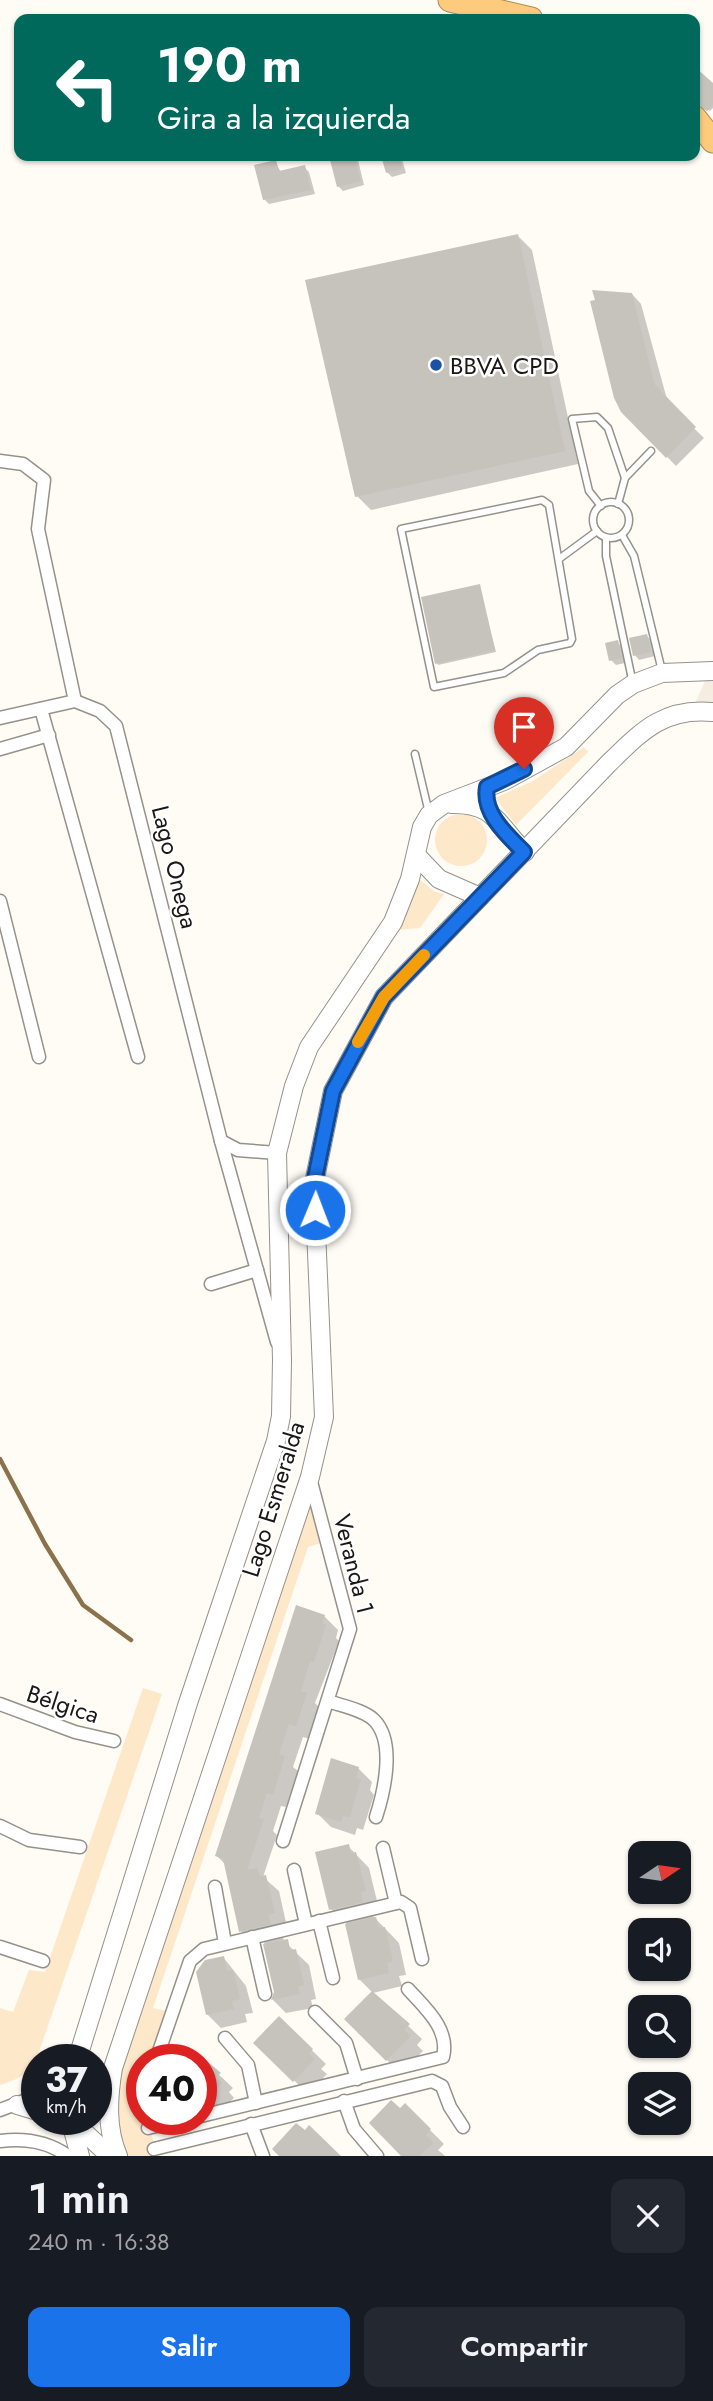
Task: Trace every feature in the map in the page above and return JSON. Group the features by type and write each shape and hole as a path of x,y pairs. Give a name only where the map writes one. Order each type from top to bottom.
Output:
{"highway":[{"path":"450,0 510,14"},
{"path":"700,124 713,141"}],"street":[{"path":"0,461 23,464 44,480 38,529 75,701 0,718"},
{"path":"437,809 566,747 617,695 633,684 662,673 713,671"},
{"name":"Lago Onega","path":"75,701 100,710 116,726 221,1141 282,1360"},
{"path":"41,709 138,1058"},
{"name":"Lago Esmeralda","path":"118,2156 112,2143 108,2099 113,2068 310,1478 324,1417 314,1183 333,1091 384,997 643,730 679,713 692,710 713,712"},
{"path":"0,749 49,734"},
{"path":"487,787 488,809"},
{"path":"437,809 478,805 488,809 524,852"},
{"name":"Lago Esmeralda","path":"82,2044 188,1703 276,1441 281,1416 282,1360 278,1153 294,1086 309,1047 393,922 417,856 422,827 437,809"},
{"path":"417,856 439,879 480,897"},
{"path":"0,901 39,1057"},
{"path":"221,1141 238,1150 278,1153"},
{"path":"211,1284 257,1270"},
{"name":"Veranda 1","path":"283,1841 350,1629 310,1478"},
{"path":"328,1700 368,1716 379,1727 387,1775 376,1817"},
{"name":"Bélgica","path":"0,1704 75,1732 114,1741"},
{"path":"0,1826 29,1840 80,1847"},
{"path":"383,1848 396,1903"},
{"path":"294,1870 306,1924"},
{"path":"215,1887 225,1943"},
{"path":"161,2044 170,2014 195,1954 225,1943 401,1902 410,1908 422,1959"},
{"path":"320,1921 333,1978"},
{"path":"252,1937 265,1994"},
{"path":"0,1947 43,1961"},
{"path":"217,2112 443,2057 446,2047 434,2018 408,1989"},
{"path":"315,2012 346,2043 356,2079"},
{"path":"225,2038 247,2065 257,2103"},
{"path":"151,2135 155,2153 251,2124 438,2081 463,2127"},
{"path":"344,2101 354,2129 377,2156"},
{"path":"251,2124 263,2156"},
{"path":"74,2135 79,2156"},
{"path":"87,2135 110,2156"},
{"path":"0,2141 19,2138 42,2142 68,2156"}],"lane":[{"path":"601,506 589,491 572,419 597,418 608,428 625,478"},
{"path":"618,504 625,478 652,451"},
{"path":"542,500 549,505 559,559 572,639 570,643 538,650 504,673 434,687 401,529 542,500"},
{"path":"606,538 597,531 594,515 601,506 618,504"},
{"path":"618,504 629,518 622,534"},
{"path":"559,559 597,531"},
{"path":"606,538 622,534"},
{"path":"622,534 634,556 662,673"},
{"path":"606,538 606,556 633,684"},
{"path":"415,754 437,809"}],"shaded area":[{"path":"713,666 713,712 692,710 710,670"},
{"path":"584,747 588,752 516,825 495,798 533,781"},
{"path":"461,814 471,816 479,822 485,830 485,850 479,858 471,864 461,866 451,864 443,858 437,850 435,840 437,830 443,822 451,816"},
{"path":"419,879 435,892 444,894 420,928 398,930"},
{"path":"310,1477 327,1541 308,1547 153,2008 166,2011 167,2026 161,2044 126,2044 126,2135 152,2135 157,2156 118,2156 112,2122 112,2087"},
{"path":"143,1688 162,1694 42,2044 21,2044 21,2076 0,2085 0,2008 13,2012 29,1970 45,1972"}],"building":[{"path":"700,71 713,83 713,105 707,111 700,107"},
{"path":"276,161 279,171 305,165 311,190 263,200 254,165"},
{"path":"330,161 355,161 361,181 337,187"},
{"path":"382,161 400,161 402,169 386,173"},
{"name":"BBVA CPD","path":"518,234 565,451 355,497 305,280"},
{"path":"592,290 632,293 655,385 696,427 666,458 621,412 614,398 590,301 595,300"},
{"path":"480,584 495,650 435,664 421,597"},
{"path":"647,634 651,652 633,656 629,638"},
{"path":"618,640 622,658 609,661 605,643"},
{"path":"296,1605 325,1615 322,1624 326,1625 314,1662 310,1661 301,1691 307,1693 296,1726 289,1724 279,1754 285,1756 273,1795 267,1793 259,1818 264,1819 247,1870 257,1868 260,1876 266,1875 275,1913 268,1915 271,1924 239,1932 223,1859 215,1856"},
{"path":"331,1758 359,1767 356,1778 361,1779 350,1817 343,1816 341,1822 315,1814"},
{"path":"349,1844 351,1853 356,1852 366,1891 361,1892 363,1902 329,1910 315,1852"},
{"path":"376,1917 379,1928 385,1927 393,1961 387,1963 389,1973 358,1980 345,1924"},
{"path":"288,1939 290,1950 296,1949 304,1985 298,1986 300,1994 271,2000 274,1992 263,1944"},
{"path":"224,1956 227,1971 233,1970 240,1999 232,2001 234,2009 206,2015 196,1972 205,1960"},
{"path":"372,1991 410,2024 404,2030 411,2036 386,2061 344,2019"},
{"path":"279,2016 313,2049 309,2054 315,2059 293,2082 253,2043"},
{"path":"391,2100 400,2108 405,2103 431,2129 426,2135 434,2143 419,2156 401,2156 369,2123"},
{"path":"296,2123 305,2130 309,2125 341,2156 279,2156 272,2149"}],"waterway":[{"path":"0,1459 45,1544 83,1605 131,1640"}],"slow traffic":[{"path":"358,1042 384,997 424,955"}],"place":[{"name":"BBVA CPD","path":"436,365"}],"route":[{"path":"315,1210 314,1183 333,1091 384,997 524,852 488,809 486,794 487,787 524,769"}]}
